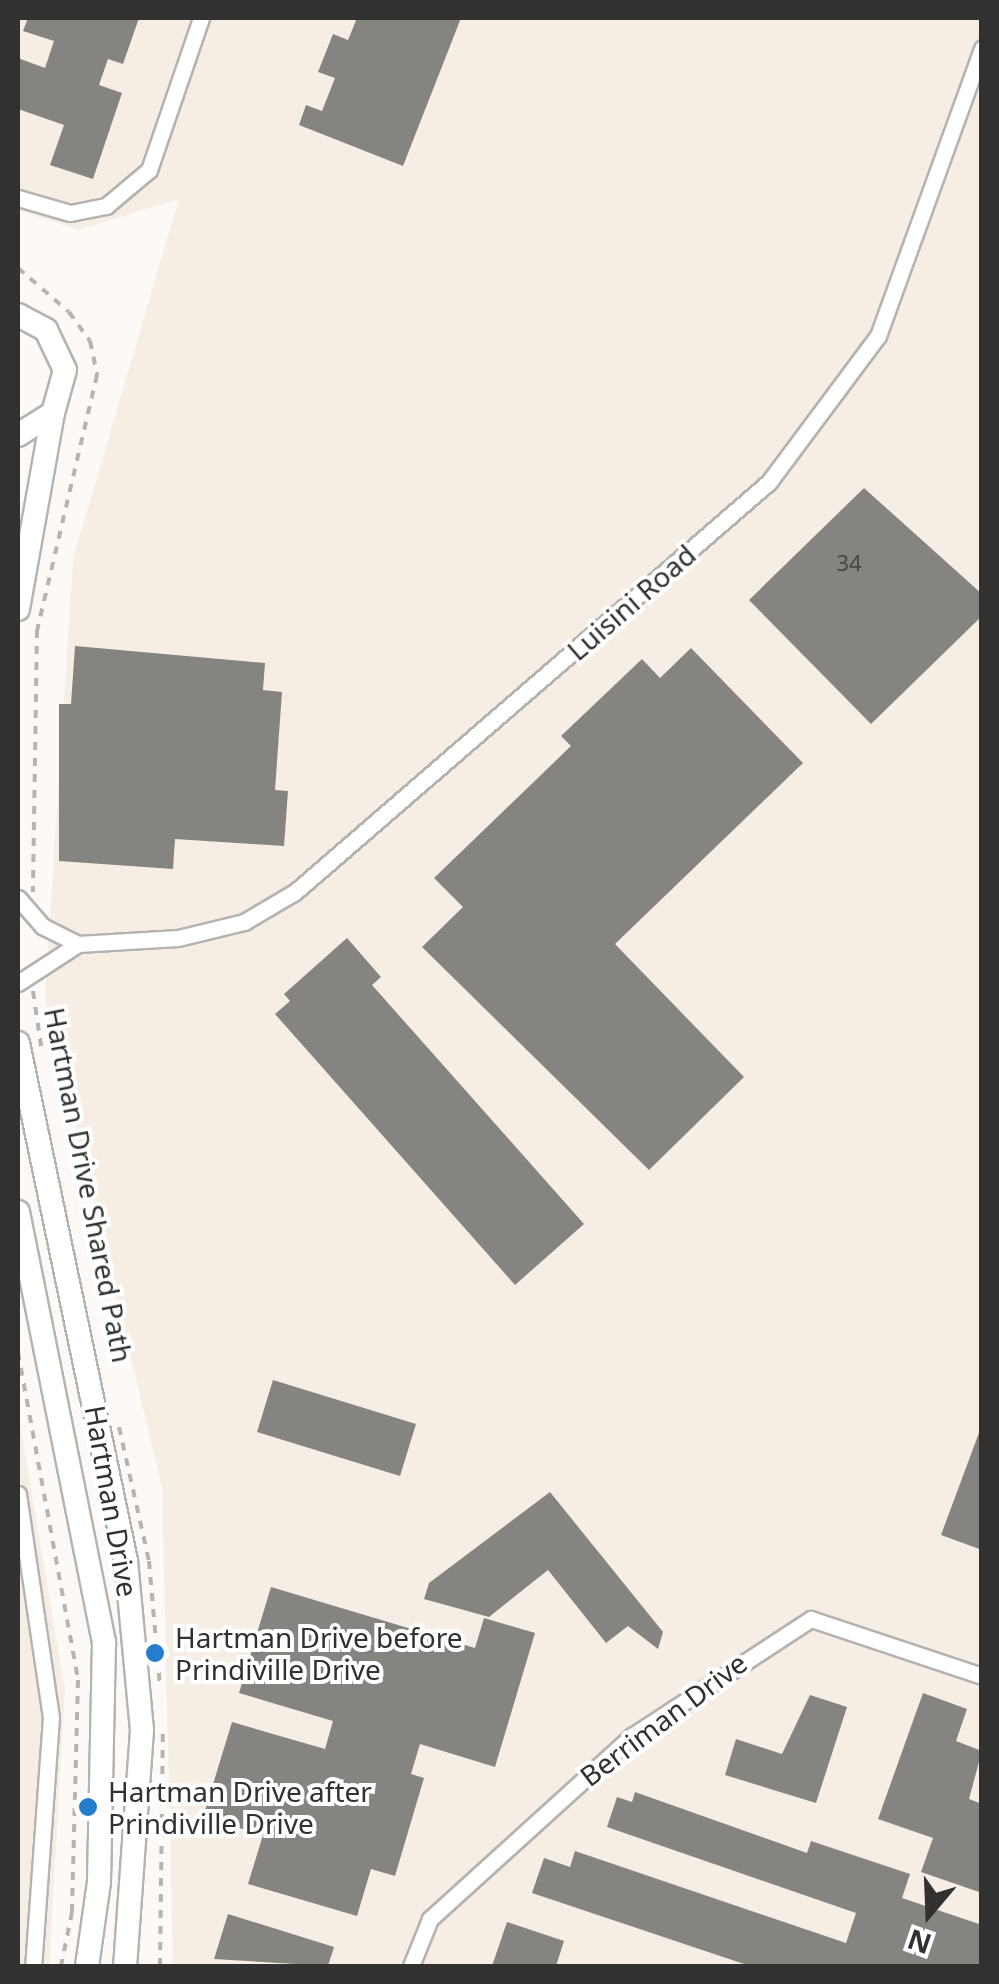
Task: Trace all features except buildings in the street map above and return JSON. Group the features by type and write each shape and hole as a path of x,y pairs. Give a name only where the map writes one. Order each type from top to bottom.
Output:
{"main road":[{"path":"18,303 26,318 56,342 65,370 52,413 18,609"},
{"path":"18,435 52,413"},
{"name":"Hartman Drive","path":"18,1042 126,1561 142,1730 125,1966"},
{"name":"Hartman Drive","path":"18,1212 104,1642 100,1882 87,1966"},
{"path":"130,1930 140,1966"}],"street":[{"path":"18,198 70,213 106,206 149,170 201,18"},
{"name":"Luisini Road","path":"18,983 33,966 78,944 178,938 244,922 295,892 769,482 878,336 982,48"},
{"name":"Luisini Road","path":"18,898 42,926 78,944"},
{"path":"18,1494 52,1717 50,1840 33,1966"},
{"name":"Berriman Drive","path":"411,1966 430,1919 632,1736 811,1619 982,1676"}],"path":[{"path":"18,268 69,312 90,341 97,375 37,630 30,790 42,926"},
{"name":"Hartman Drive Shared Path","path":"33,966 41,1050"},
{"path":"113,1410 133,1462 161,1699"},
{"path":"160,1966 162,1716"}],"shaded area":[{"path":"18,18 981,18 981,1966 173,1966 162,1488 45,997 73,559 179,199 79,230 18,210"},
{"path":"18,1412 65,1690 49,1966 18,1966"}],"place":[{"name":"Hartman Drive before Prindiville Drive","path":"155,1653"},
{"name":"Hartman Drive after Prindiville Drive","path":"88,1807"}]}
